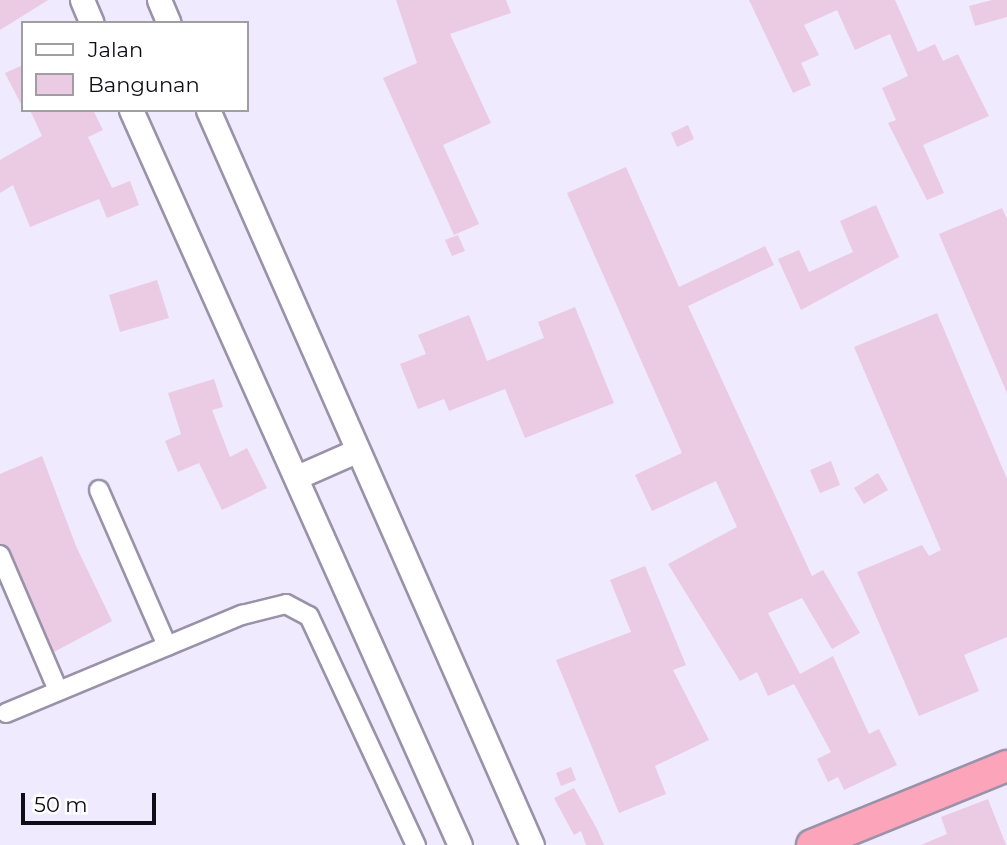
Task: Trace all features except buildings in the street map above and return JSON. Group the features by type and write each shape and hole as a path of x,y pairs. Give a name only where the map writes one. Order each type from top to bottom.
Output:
{"highway":[{"path":"812,845 1007,766"}],"street":[{"path":"82,0 91,21"},
{"path":"159,0 168,21"},
{"path":"132,112 460,845"},
{"path":"209,112 531,845"},
{"path":"297,477 356,451"},
{"path":"99,490 167,646"},
{"path":"0,555 58,690"},
{"path":"6,713 167,646 286,604 309,616 416,845"}]}
